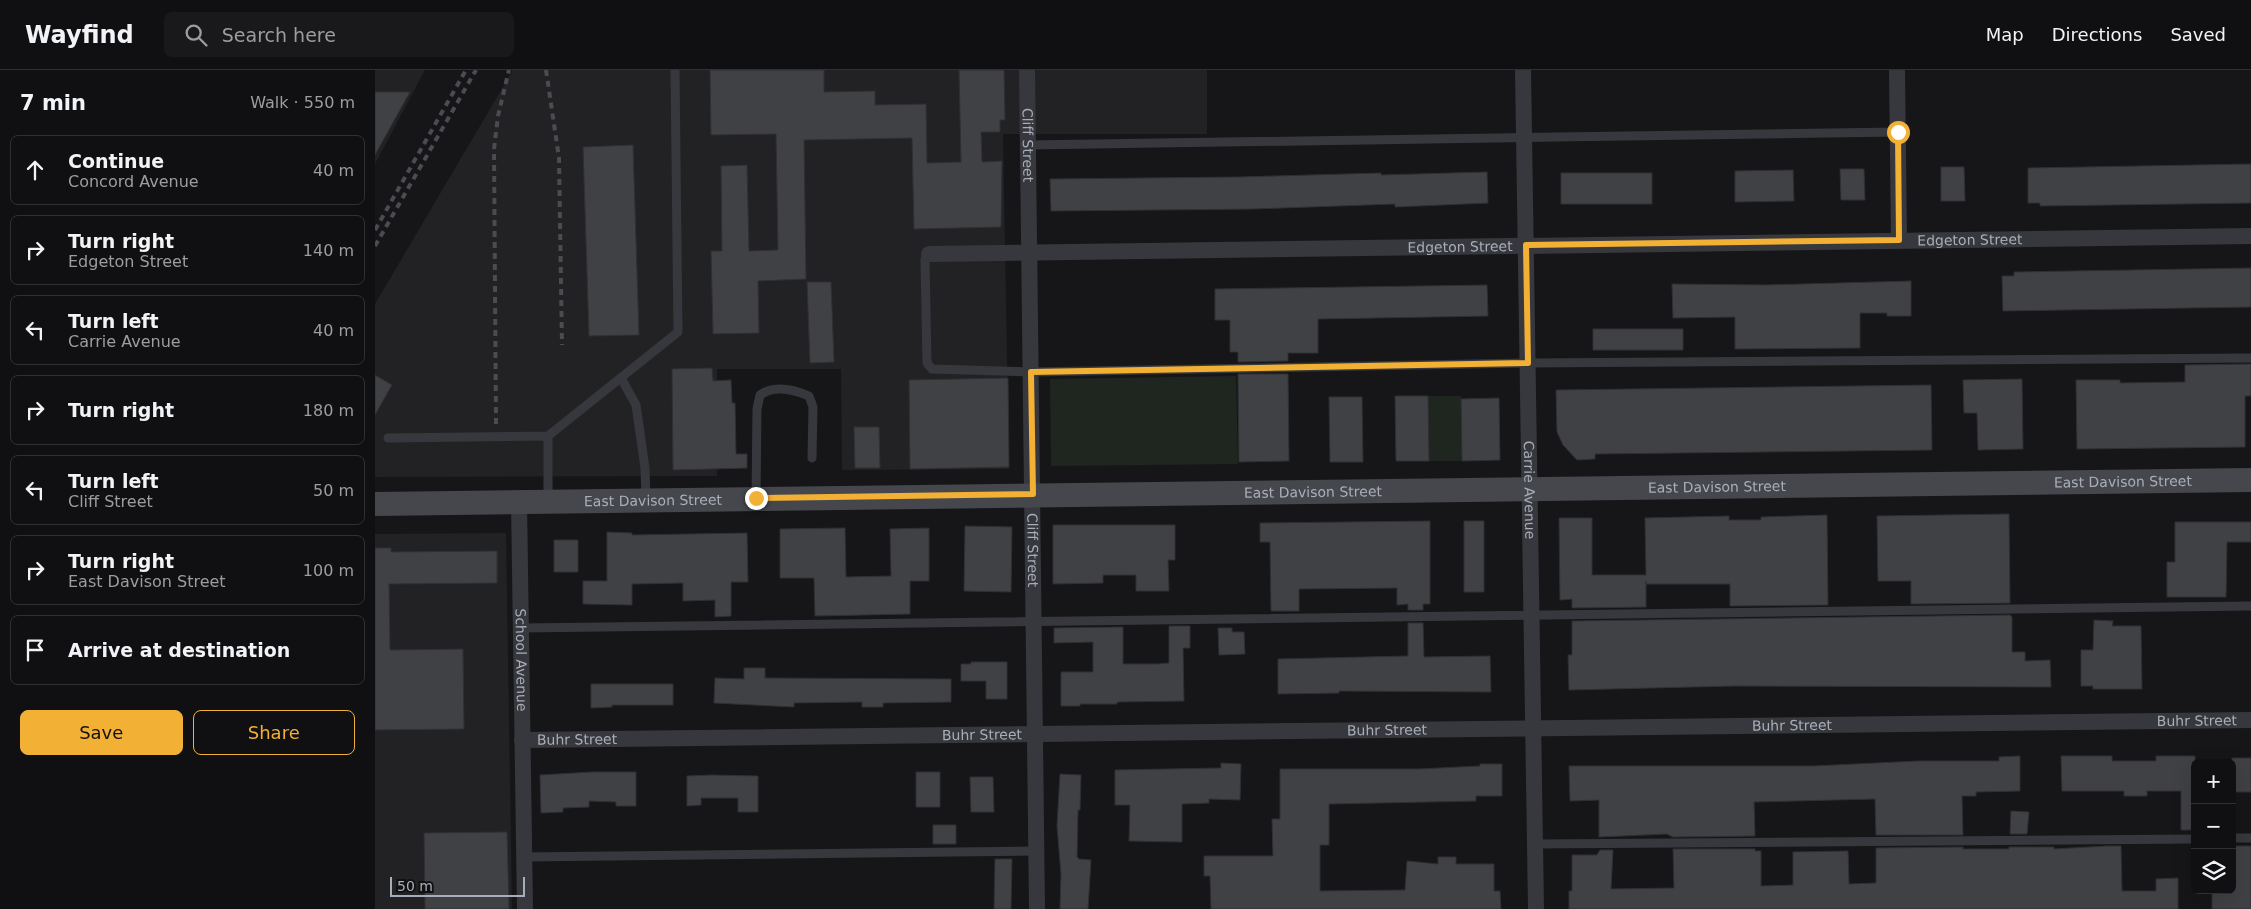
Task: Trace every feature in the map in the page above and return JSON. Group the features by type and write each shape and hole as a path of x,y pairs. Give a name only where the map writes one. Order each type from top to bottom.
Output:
{"main road":[{"name":"East Davison Street","path":"375,504 549,500 2251,480"}],"street":[{"name":"Cliff Street","path":"1027,70 1037,909"},
{"name":"Carrie Avenue","path":"1523,70 1536,909"},
{"path":"1897,70 1899,240"},
{"name":"Edgeton Street","path":"929,254 1029,251 2251,236"},
{"name":"School Avenue","path":"519,501 525,909"},
{"name":"Buhr Street","path":"522,740 2251,720"}],"lane":[{"path":"388,438 548,436 678,332 675,70"},
{"path":"1028,145 1524,136 1898,132"},
{"path":"929,254 925,259 927,363 932,369 1031,372 1528,363 2251,358"},
{"path":"621,378 636,405 645,468 646,500"},
{"path":"756,498 757,408 760,395 768,390 795,390 809,396 813,407 812,458"},
{"path":"548,436 549,500"},
{"path":"521,628 2251,606"},
{"path":"2236,838 2251,838"},
{"path":"1535,844 2191,839"},
{"path":"524,857 1037,851"}],"shaded area":[{"path":"375,70 425,70 375,164"},
{"path":"513,70 1207,70 1207,134 1003,134 1009,469 842,470 841,369 717,369 717,476 375,477 375,304"},
{"path":"1236,376 1238,464 1051,466 1050,379"},
{"path":"1428,396 1461,396 1462,461 1429,461"},
{"path":"506,533 512,909 375,909 375,534"}],"building":[{"path":"710,70 824,70 824,92 875,91 875,105 926,104 927,163 961,162 959,70 1004,70 1005,120 1000,120 1000,132 981,132 982,162 1002,161 1001,227 914,229 912,138 804,140 806,279 758,281 759,333 713,334 711,251 722,251 721,166 747,165 749,251 778,250 776,134 711,135"},
{"path":"375,92 410,92 375,155"},
{"path":"633,145 639,335 589,336 583,147"},
{"path":"2251,164 2251,203 2040,206 2040,203 2028,203 2028,168"},
{"path":"1941,167 1964,167 1965,201 1941,201"},
{"path":"1840,169 1864,169 1865,200 1841,200"},
{"path":"1793,170 1794,201 1735,202 1735,171"},
{"path":"1487,172 1488,203 1395,207 1395,204 1253,209 1051,211 1050,179"},
{"path":"1561,173 1652,173 1652,204 1561,204"},
{"path":"2251,268 2251,307 2003,311 2002,276 2014,276 2014,272"},
{"path":"1911,281 1911,316 1887,316 1887,313 1860,313 1860,348 1735,349 1735,317 1673,318 1672,284 1766,285"},
{"path":"807,282 831,282 834,362 810,363"},
{"path":"1487,285 1488,316 1318,319 1318,353 1288,353 1288,361 1238,362 1238,352 1230,352 1230,320 1215,320 1215,289"},
{"path":"1593,329 1683,329 1683,350 1593,350"},
{"path":"2251,364 2251,396 2245,396 2245,447 2077,449 2076,380 2120,380 2120,383 2185,382 2185,365"},
{"path":"712,368 713,381 731,380 732,403 735,403 736,454 747,454 747,468 673,470 672,369"},
{"path":"1238,374 1288,374 1289,461 1239,462"},
{"path":"375,375 392,385 375,415"},
{"path":"1008,378 1009,467 910,469 909,380"},
{"path":"2022,379 2023,449 1978,450 1977,413 1964,413 1963,380"},
{"path":"1931,385 1932,450 1595,454 1595,459 1577,460 1563,445 1557,432 1556,390"},
{"path":"1395,396 1428,396 1429,461 1396,461"},
{"path":"1329,397 1362,397 1363,462 1330,462"},
{"path":"1499,398 1500,460 1462,461 1461,399"},
{"path":"854,427 879,427 880,468 855,468"},
{"path":"2009,514 2010,603 1911,604 1911,581 1878,581 1877,516"},
{"path":"1827,515 1828,605 1730,606 1730,584 1646,584 1646,607 1572,608 1572,599 1560,600 1559,518 1592,518 1592,575 1646,575 1645,518 1729,516 1729,520 1761,520 1761,517"},
{"path":"1430,521 1430,604 1423,604 1423,610 1408,610 1408,604 1397,605 1397,588 1299,589 1299,611 1271,611 1270,542 1260,542 1260,523"},
{"path":"1464,521 1484,521 1484,592 1464,592"},
{"path":"2175,522 2251,522 2251,542 2227,542 2226,597 2167,597 2167,562 2175,562"},
{"path":"1053,525 1175,525 1175,560 1168,560 1169,591 1136,591 1136,575 1103,575 1103,583 1053,584"},
{"path":"965,526 1012,527 1011,592 964,591"},
{"path":"845,528 846,577 891,576 890,529 929,528 929,581 910,581 910,614 815,616 814,578 780,578 780,529"},
{"path":"607,532 632,533 632,535 747,533 748,582 731,582 731,616 715,617 715,600 683,601 683,583 632,584 632,605 583,604 583,581 607,581"},
{"path":"554,540 578,540 578,572 554,572"},
{"path":"375,548 391,548 391,552 497,551 497,583 389,584 390,650 463,649 464,729 375,730"},
{"path":"2010,615 2012,617 2012,652 2025,652 2025,661 2050,660 2051,687 1733,686 1569,690 1568,655 1572,655 1572,621"},
{"path":"2094,620 2113,621 2112,626 2141,626 2142,689 2093,689 2093,686 2081,686 2081,650 2093,650"},
{"path":"1408,623 1423,623 1424,657 1490,656 1491,692 1339,691 1339,693 1278,694 1278,659 1408,656"},
{"path":"1169,626 1190,626 1190,648 1183,648 1184,701 1117,702 1117,704 1061,706 1061,672 1093,672 1093,642 1054,643 1054,628 1123,627 1123,664 1158,664 1169,663"},
{"path":"1218,628 1232,628 1232,632 1244,632 1245,654 1219,655"},
{"path":"971,662 1007,662 1007,699 986,699 986,681 961,681 961,664 971,664"},
{"path":"744,668 765,668 765,678 951,679 951,702 883,703 883,707 862,707 862,702 794,703 794,707 714,703 715,678 744,679"},
{"path":"591,684 673,684 673,705 612,705 612,707 591,708"},
{"path":"2020,756 2020,791 1976,792 1976,796 1962,796 1963,835 1876,835 1875,799 1754,802 1755,836 1673,837 1667,834 1599,837 1599,800 1570,801 1569,766 1813,766 1918,761 1999,761 1999,757"},
{"path":"2061,756 2112,756 2112,761 2156,761 2156,756 2195,756 2195,759 2191,759 2191,830 2181,830 2181,791 2147,791 2147,796 2124,796 2124,791 2062,791"},
{"path":"2251,758 2251,792 2236,792 2236,759 2232,759"},
{"path":"1221,763 1241,764 1240,800 1209,799 1209,803 1182,804 1182,842 1129,841 1130,805 1115,805 1115,770 1221,768"},
{"path":"1480,764 1502,764 1502,796 1476,796 1476,801 1329,804 1329,845 1320,845 1320,891 1405,890 1407,861 1438,864 1438,857 1456,857 1456,864 1494,864 1494,891 1500,891 1501,909 1211,909 1210,876 1204,876 1204,856 1273,856 1272,819 1280,819 1280,769 1419,769 1480,766"},
{"path":"636,772 636,806 616,806 616,802 589,801 589,807 563,808 563,812 541,813 540,775"},
{"path":"916,772 940,772 940,807 916,807"},
{"path":"1060,774 1081,775 1077,857 1079,859 1091,860 1088,909 1060,909 1061,874 1057,826"},
{"path":"687,776 758,776 758,812 738,812 738,798 701,798 701,805 687,806"},
{"path":"970,777 993,777 994,812 971,812"},
{"path":"2011,811 2029,812 2027,834 2010,834"},
{"path":"933,825 956,825 956,844 933,844"},
{"path":"507,832 509,909 425,909 424,833"},
{"path":"2121,846 2122,891 2156,891 2156,879 2178,878 2178,909 1569,909 1569,891 1572,891 1572,855 1597,855 1600,850 1613,850 1611,889 1674,888 1673,849 1755,849 1755,851 1761,851 1761,886 1793,885 1793,852 1848,851 1849,884 1876,883 1876,848 1963,847 1963,849 2009,849 2009,847 2054,847 2054,849"},
{"path":"2236,846 2251,846 2251,909 2212,909 2212,894 2236,894"},
{"path":"995,859 1012,859 1011,909 994,909"}],"railway":[{"path":"375,230 466,70"},
{"path":"375,246 476,70"},
{"path":"496,424 494,149 498,116 509,70"},
{"path":"546,70 559,158 562,345"}],"route":[{"path":"756,498 1033,494 1031,372 1528,363 1526,245 1899,240 1898,132"}]}
